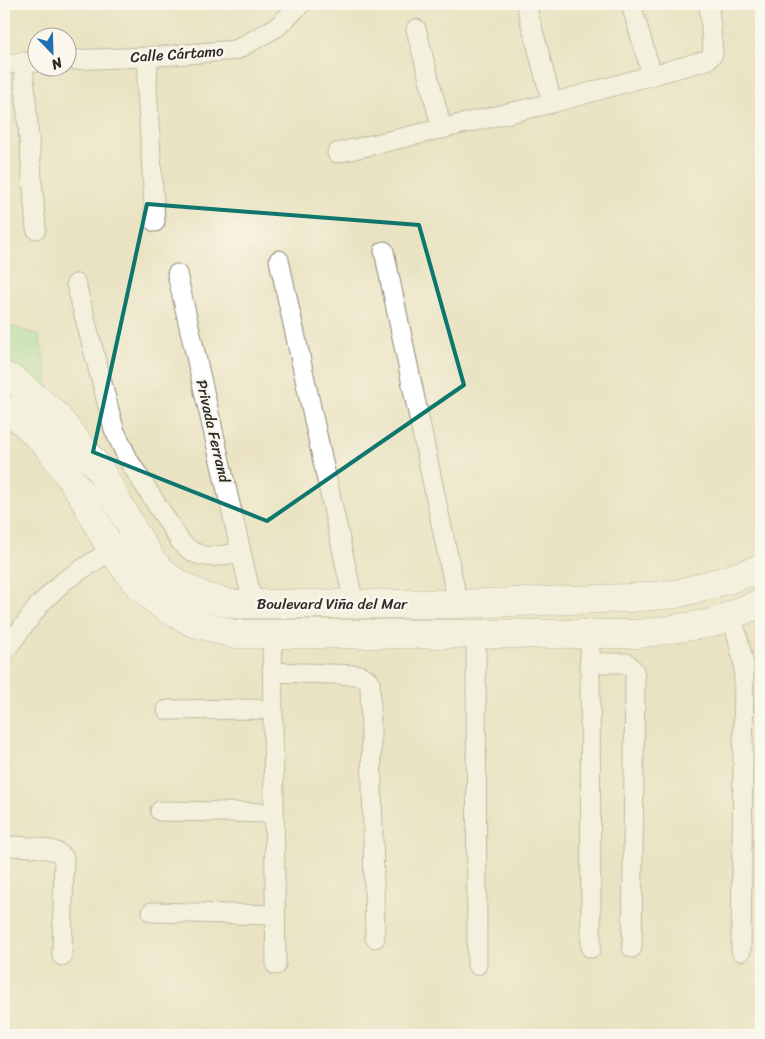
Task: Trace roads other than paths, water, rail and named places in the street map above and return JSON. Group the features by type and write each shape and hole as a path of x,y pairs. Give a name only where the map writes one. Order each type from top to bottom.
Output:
{"street":[{"name":"Calle Cártamo","path":"78,60 148,57 236,50 277,27 301,4"},
{"path":"526,4 552,103"},
{"path":"631,4 652,75"},
{"path":"336,153 552,103 706,60 713,54 709,4"},
{"path":"416,29 442,129"},
{"path":"148,57 147,88 155,222"},
{"path":"4,64 28,62"},
{"path":"31,78 36,229"},
{"path":"384,251 458,604"},
{"path":"279,260 354,604"},
{"name":"Privada Ferrand","path":"177,274 251,596"},
{"path":"76,284 114,429 128,461 186,549 199,556 216,557 240,552"},
{"name":"Boulevard Viña del Mar","path":"4,376 12,379 54,413 100,470 153,562 168,577 205,597 232,604 251,596 354,604 458,604 628,598 676,594 761,568"},
{"name":"Boulevard Viña del Mar","path":"4,409 20,418 48,446 82,495 110,550 139,586 165,608 194,623 234,634 639,634 712,623 761,604"},
{"path":"4,652 40,604 64,581 136,535"},
{"path":"730,615 753,664 741,951"},
{"path":"272,634 276,965"},
{"path":"476,634 477,965"},
{"path":"590,634 591,948"},
{"path":"589,663 627,663 634,671 635,676 632,948"},
{"path":"273,672 358,675 367,679 370,683 375,938"},
{"path":"168,710 273,710"},
{"path":"160,811 274,813"},
{"path":"4,846 52,849 61,853 64,858 62,956"},
{"path":"152,912 275,915"}]}
